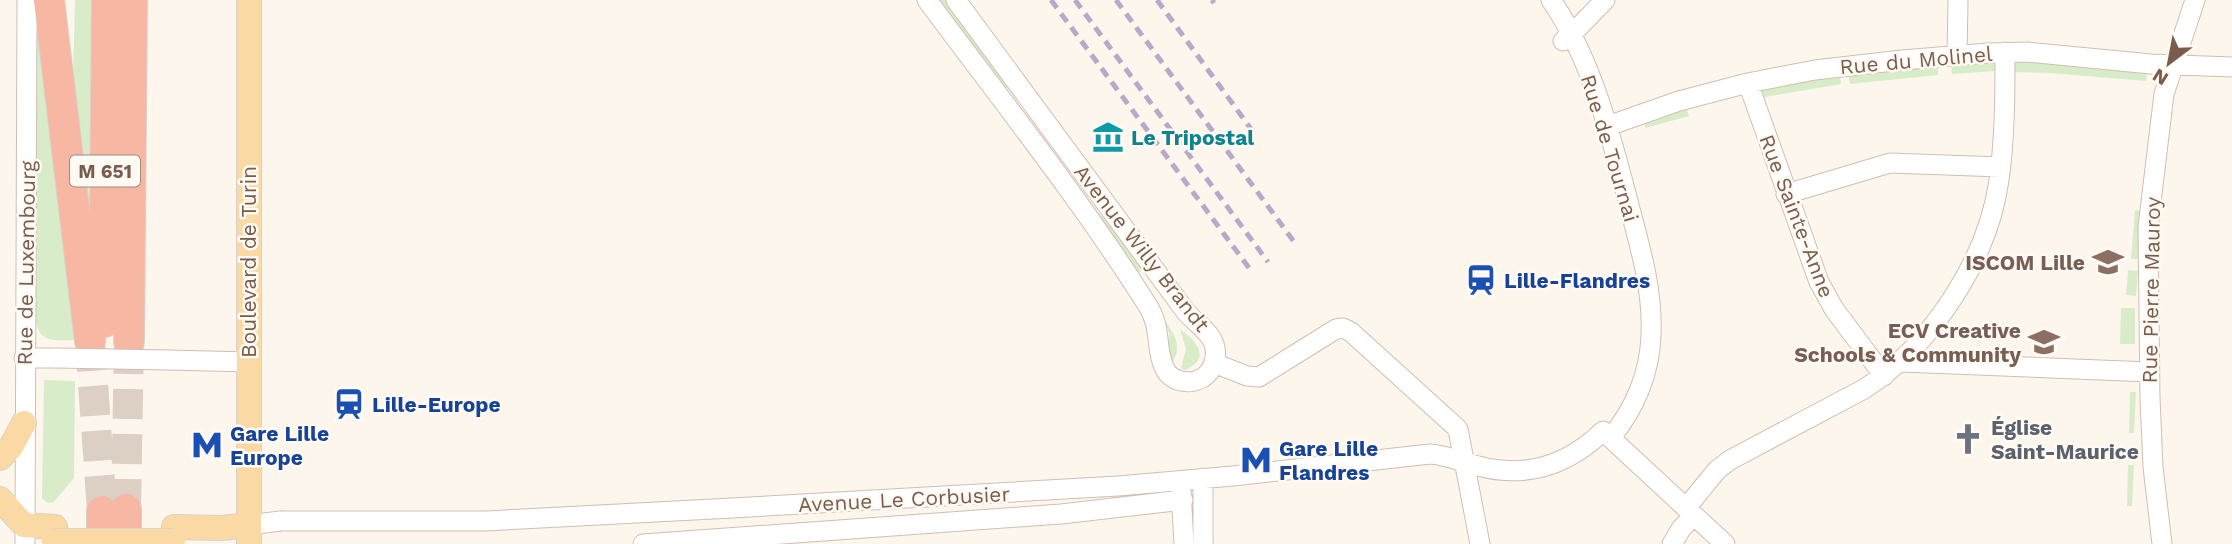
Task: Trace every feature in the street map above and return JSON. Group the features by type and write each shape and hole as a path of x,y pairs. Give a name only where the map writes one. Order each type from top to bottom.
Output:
{"highway":[{"path":"49,0 69,167 107,342"},
{"path":"68,0 69,167"},
{"name":"M 651","path":"107,0 107,342"},
{"name":"M 651","path":"107,342 132,0"},
{"path":"102,544 114,510 126,544"}],"main road":[{"name":"Boulevard de Turin","path":"249,0 249,534"},
{"path":"0,458 11,447 24,423"},
{"path":"0,499 25,537"},
{"path":"0,522 14,536 25,537 54,534 173,534 222,528 249,534"},
{"path":"173,534 223,544"}],"street":[{"name":"Rue de Luxembourg","path":"25,537 27,0"},
{"name":"Avenue Willy Brandt","path":"927,0 1100,234 1143,299 1155,319 1162,361 1167,373 1179,380 1193,382 1207,375 1214,363 1216,348 1213,339 1186,312 956,0"},
{"name":"Rue de Tournai","path":"1551,0 1608,126 1639,242 1650,303 1651,335 1645,373 1631,408 1607,434 1555,464"},
{"path":"1567,38 1605,0"},
{"path":"1957,55 1958,0"},
{"name":"Rue Pierre Mauroy","path":"2162,544 2153,467 2148,227 2164,94 2195,0"},
{"path":"1672,544 1717,470 1730,460 1884,376 1939,318 1969,266 1989,223 1997,193 2001,167 2005,52"},
{"name":"Rue du Molinel","path":"1608,126 1679,101 1748,83 1841,67 1957,55 2005,52 2060,54 2173,65 2232,67"},
{"name":"Rue Sainte-Anne","path":"1748,83 1819,282 1826,297 1884,376"},
{"path":"1786,194 1890,163 2001,167"},
{"path":"1214,363 1247,376 1259,377 1336,329 1343,328 1351,332 1455,427 1460,436 1480,544"},
{"path":"24,358 248,362"},
{"path":"1900,362 2150,372"},
{"path":"1607,434 1725,544"},
{"name":"Avenue Le Corbusier","path":"643,544 1061,514 1182,490 1203,478 1430,454 1442,455 1486,469 1513,471 1555,464"},
{"path":"1203,478 1203,544"},
{"path":"1182,490 1184,544"},
{"name":"Avenue Le Corbusier","path":"249,534 280,521 463,521 1024,492 1182,490"}],"green space":[{"path":"35,0 83,340 45,337 37,326 31,303"},
{"path":"75,0 91,0 95,325 73,81"},
{"path":"937,0 949,0 1011,85 1004,90"},
{"path":"1994,61 1995,71 1952,74 1951,64"},
{"path":"2016,61 2056,62 2147,72 2146,81 2010,72 2010,67"},
{"path":"1938,65 1938,75 1850,84 1848,73"},
{"path":"1840,75 1841,84 1759,98 1757,89"},
{"path":"1686,107 1689,116 1645,128 1645,124"},
{"path":"2135,210 2141,211 2138,259 2131,259"},
{"path":"1098,214 1109,221 1146,267 1133,277"},
{"path":"2128,270 2138,271 2136,296 2126,295"},
{"path":"2121,308 2135,308 2135,344 2120,344"},
{"path":"1163,318 1177,345 1172,362 1168,357 1169,333"},
{"path":"1180,329 1196,344 1200,355 1193,365 1185,370 1181,368 1186,349"},
{"path":"44,380 75,381 74,478 54,502 48,503 42,499"},
{"path":"2130,392 2136,392 2134,433 2129,433"},
{"path":"2128,465 2134,465 2132,506 2127,506"}],"tunnel":[{"path":"90,341 102,511"},
{"path":"126,509 129,341"}],"railway":[{"path":"1051,0 1252,272"},
{"path":"1075,0 1268,262"},
{"path":"1116,0 1295,243"},
{"path":"1157,0 1254,133"}],"place":[{"name":"Le Tripostal","path":"1108,137"},
{"name":"ISCOM Lille","path":"2108,262"},
{"name":"Lille-Flandres","path":"1481,280"},
{"name":"ECV Creative Schools & Community","path":"2044,342"},
{"name":"Lille-Europe","path":"349,404"},
{"name":"Église Saint-Maurice","path":"1968,439"},
{"name":"Gare Lille Europe","path":"207,445"},
{"name":"Gare Lille Flandres","path":"1256,460"}]}
